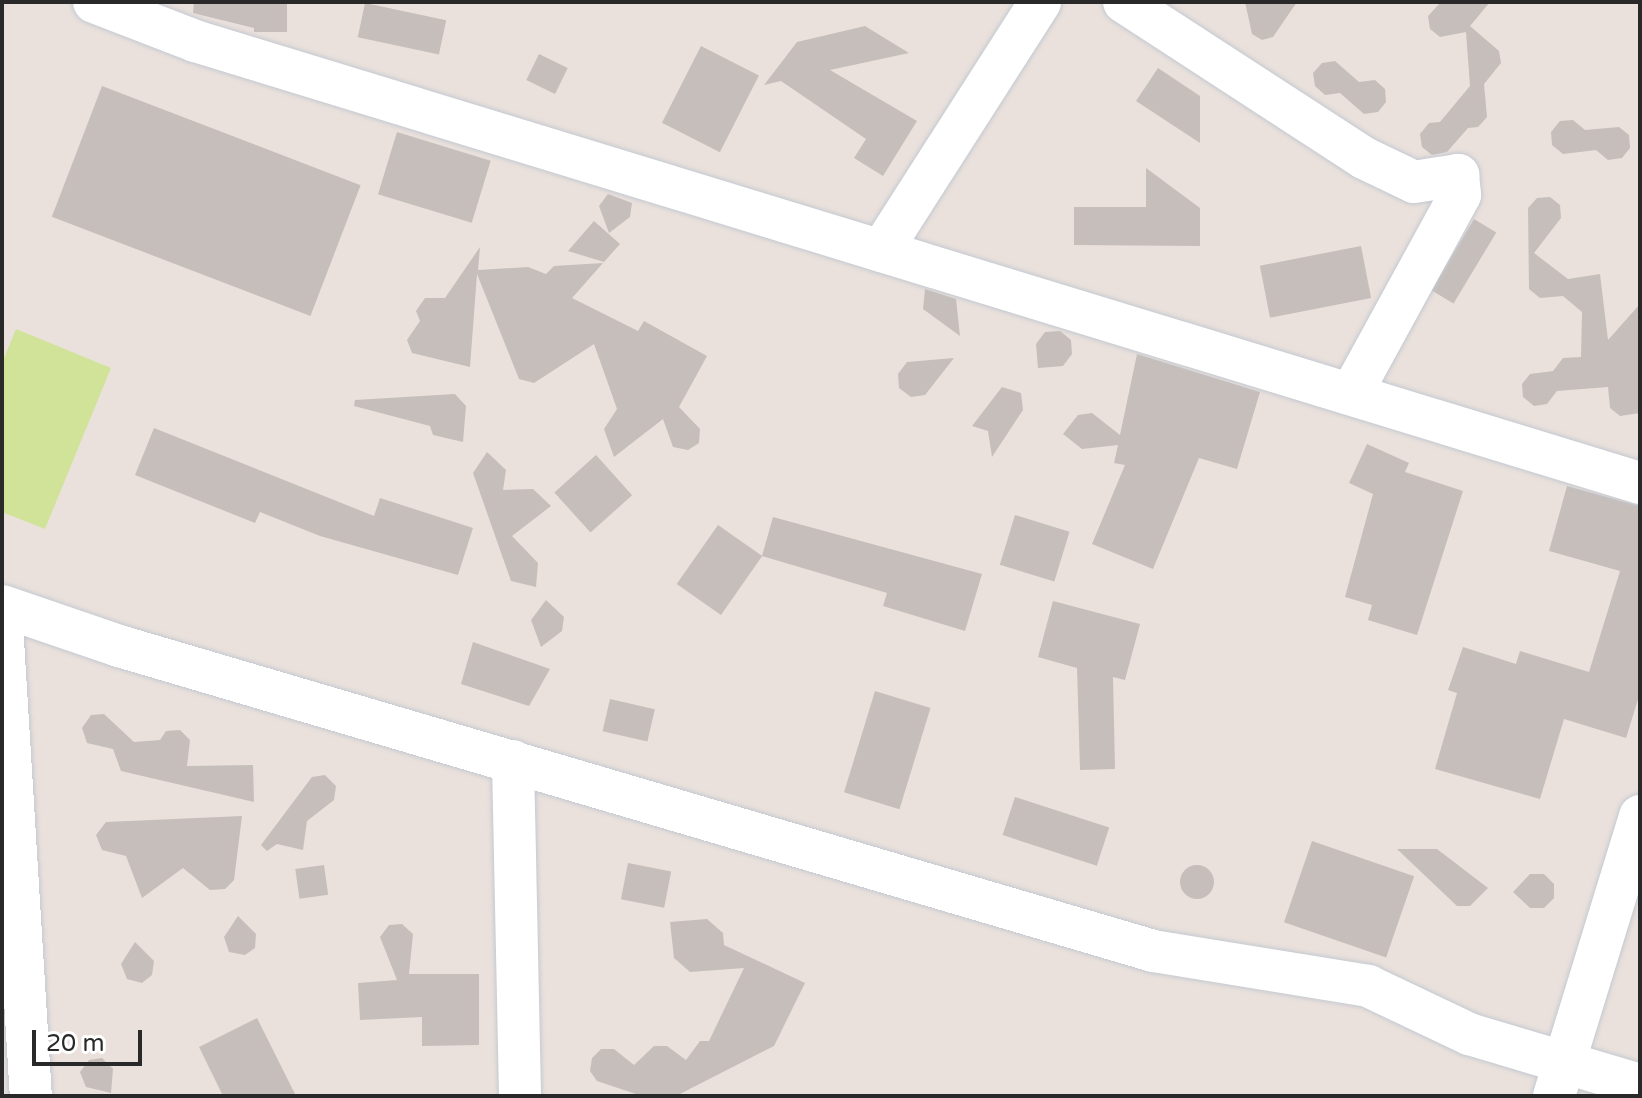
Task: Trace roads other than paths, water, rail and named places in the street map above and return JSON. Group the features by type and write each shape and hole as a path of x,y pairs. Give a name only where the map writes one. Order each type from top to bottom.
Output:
{"street":[{"path":"94,2 195,41 1640,483"},
{"path":"881,251 1040,2"},
{"path":"1124,2 1364,158 1414,182 1458,175 1460,195 1351,394"},
{"path":"2,606 119,646 1153,951 1368,986 1558,1080 1640,1085"},
{"path":"2,624 31,1096"},
{"path":"513,761 520,1096"},
{"path":"1558,1080 1640,816"}]}
